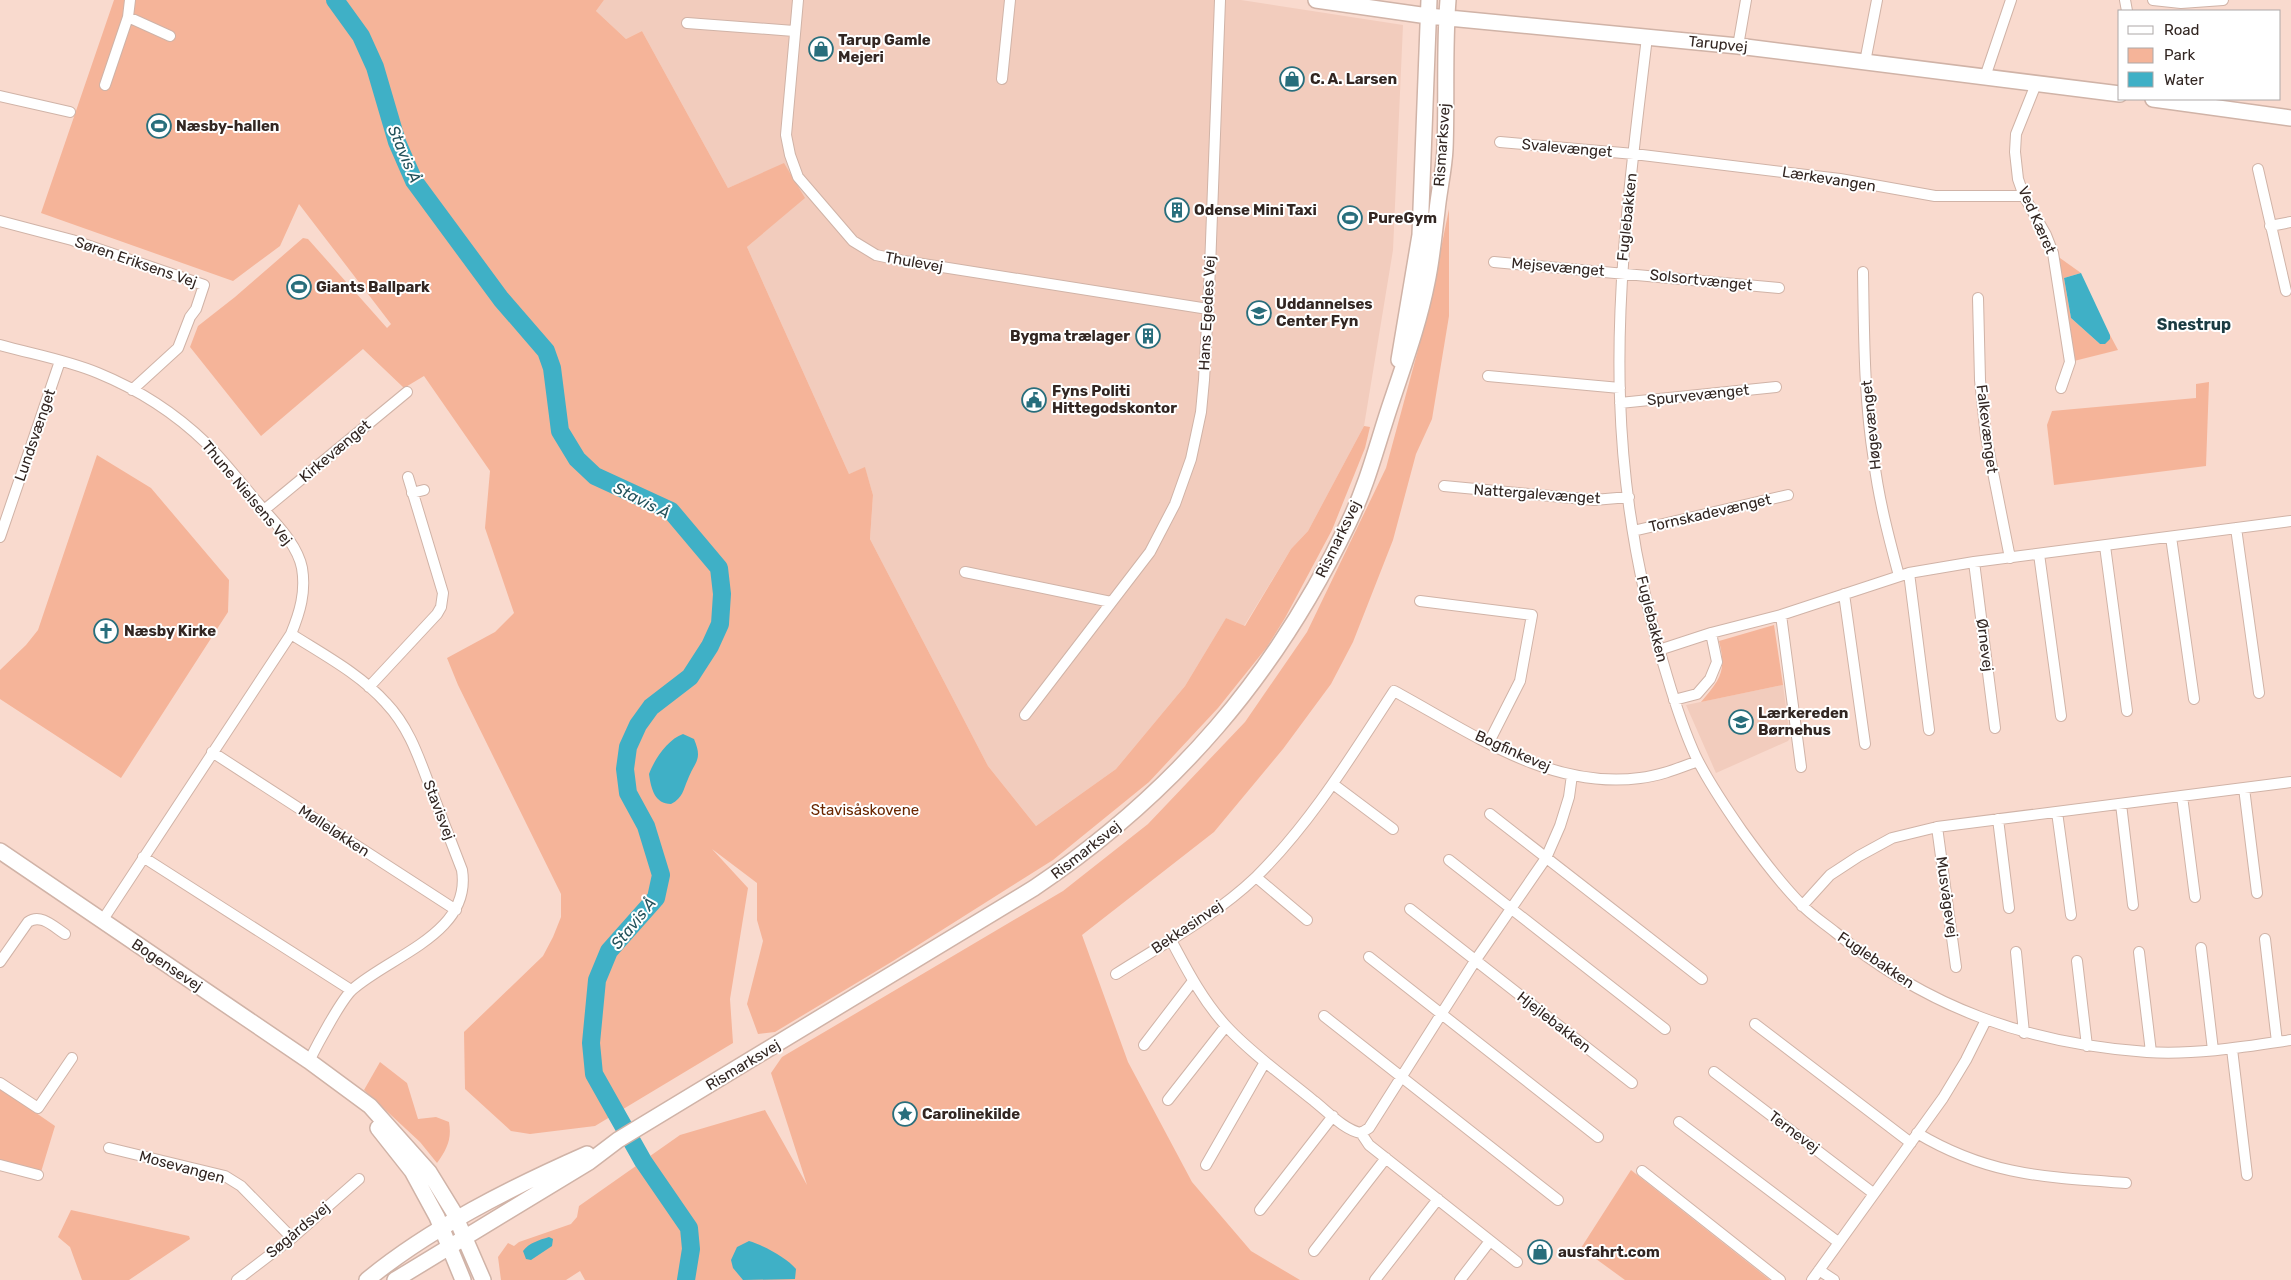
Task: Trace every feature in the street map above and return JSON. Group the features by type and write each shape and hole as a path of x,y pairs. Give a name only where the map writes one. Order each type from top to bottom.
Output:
{"main road":[{"name":"Tarupvej","path":"1316,0 1428,16 1738,46 2118,94"},
{"name":"Rismarksvej","path":"1391,403 1420,235 1429,0"},
{"name":"Rismarksvej","path":"367,1280 384,1266 589,1162 618,1140 1074,862 1121,824 1170,778 1224,720 1253,683 1302,610 1350,521 1376,457 1391,403 1413,340 1428,281 1444,152 1448,0"},
{"path":"2160,100 2291,118"},
{"name":"Bogensevej","path":"2,855 308,1060 370,1106 429,1172 454,1231 458,1265 464,1280"},
{"name":"Bogensevej","path":"333,1079 376,1125 454,1231 483,1280"},
{"path":"379,1280 454,1231 528,1174 618,1140"},
{"name":"Rismarksvej","path":"395,1280 454,1231"},
{"path":"454,1231 473,1280"},
{"path":"454,1231 491,1280"},
{"path":"408,1280 439,1262 458,1265"}],"street":[{"path":"105,85 128,17 130,0"},
{"name":"Thulevej","path":"798,0 786,135 790,155 798,178 853,242 876,255 904,261 1208,309"},
{"path":"1002,79 1010,0"},
{"name":"Hans Egedes Vej","path":"1025,715 1150,552 1174,504 1192,459 1201,412 1208,309 1220,0"},
{"path":"1738,46 1746,0"},
{"path":"1864,62 1877,0"},
{"path":"1985,77 2011,0"},
{"path":"2154,0 2182,5 2223,0"},
{"path":"128,17 170,36"},
{"path":"687,23 794,32"},
{"name":"Fuglebakken","path":"1647,37 1622,272 1620,403 1629,497 1645,597 1674,700 1698,761 1726,809 1761,858 1802,906 1852,946 1895,976 1934,997 1986,1020 2024,1033 2087,1046 2151,1052 2214,1050 2291,1040"},
{"name":"Ved Kæret","path":"2036,84 2016,134 2018,179 2024,196 2046,235 2053,253 2070,362 2061,388"},
{"path":"0,96 70,112"},
{"name":"Svalevænget","path":"1500,142 1634,154"},
{"name":"Lærkevangen","path":"1634,154 1840,179 1935,196 2024,196"},
{"path":"2258,169 2286,291"},
{"name":"Søren Eriksens Vej","path":"0,221 72,240 204,285 196,309 190,317 178,348 132,390"},
{"path":"2270,226 2291,222"},
{"name":"Mejsevænget","path":"1494,262 1622,272"},
{"name":"Solsortvænget","path":"1622,272 1779,288"},
{"name":"Høgevænget","path":"1863,272 1867,409 1884,517 1904,575"},
{"name":"Falkevænget","path":"1978,298 1980,380 1986,436 2010,558"},
{"name":"Thune Nielsens Vej","path":"0,345 98,373 132,390 176,417 206,443 264,510 291,542 302,566 304,587 301,610 290,634 102,921"},
{"name":"Lundsvænget","path":"0,537 60,361"},
{"path":"1488,376 1620,388"},
{"name":"Spurvevænget","path":"1620,403 1776,387"},
{"name":"Kirkevænget","path":"264,510 406,392"},
{"path":"369,686 438,614 443,602 443,593 408,477"},
{"name":"Nattergalevænget","path":"1444,486 1594,500 1629,497"},
{"path":"412,493 424,490"},
{"name":"Tornskadevænget","path":"1633,531 1788,495"},
{"path":"1659,650 1781,615 1904,575 1974,562 2291,521"},
{"path":"2236,528 2259,693"},
{"path":"2171,537 2194,699"},
{"path":"2105,546 2127,712"},
{"path":"2040,554 2061,716"},
{"name":"Ørnevej","path":"1974,562 1995,728"},
{"path":"965,572 1111,602"},
{"path":"1904,575 1929,730"},
{"path":"1844,594 1865,744"},
{"path":"1420,601 1532,615 1520,681 1488,742"},
{"path":"1781,615 1801,767"},
{"name":"Stavisvej","path":"290,634 369,686 387,704 403,725 414,746 462,870 464,884 462,896 447,924 351,990 308,1060"},
{"path":"1674,700 1697,694 1710,679 1717,662 1711,634"},
{"name":"Bogfinkevej","path":"1394,691 1488,742 1543,768 1572,775 1602,779 1640,778 1669,772 1698,761"},
{"name":"Bekkasinvej","path":"1116,974 1216,909 1256,877 1295,834 1333,784 1394,691"},
{"name":"Mølleløkken","path":"212,752 456,910"},
{"path":"1171,940 1193,981 1226,1026 1265,1062 1333,1116 1354,1132 1361,1133 1369,1128 1475,960 1546,858 1566,805 1572,775"},
{"path":"1802,906 1830,875 1892,838 1937,827 2291,782"},
{"path":"1333,784 1393,829"},
{"path":"2244,788 2257,893"},
{"path":"2182,796 2195,898"},
{"path":"2121,804 2133,905"},
{"path":"2057,812 2071,915"},
{"path":"1490,814 1702,979"},
{"path":"1998,820 2009,908"},
{"name":"Musvågevej","path":"1937,827 1956,967"},
{"path":"143,856 351,990"},
{"path":"1449,860 1665,1029"},
{"path":"1256,877 1308,920"},
{"name":"Hjejlebakken","path":"1410,909 1632,1083"},
{"path":"0,962 28,922 34,918 41,919 65,934"},
{"path":"2265,939 2278,1042"},
{"path":"2200,948 2214,1050"},
{"path":"2016,952 2024,1033"},
{"path":"2139,952 2151,1052"},
{"path":"1369,957 1598,1137"},
{"path":"2077,962 2087,1046"},
{"path":"1144,1045 1193,981"},
{"path":"1324,1016 1558,1200"},
{"path":"1812,1280 1948,1090 1966,1060 1986,1020"},
{"path":"1755,1024 1911,1142"},
{"path":"1168,1100 1226,1026"},
{"path":"2232,1048 2247,1175"},
{"path":"0,1083 38,1108 72,1058"},
{"path":"1206,1165 1265,1062"},
{"name":"Ternevej","path":"1714,1072 1873,1193"},
{"path":"1260,1210 1333,1116"},
{"path":"1679,1122 1838,1242"},
{"path":"1361,1133 1369,1145 1517,1262"},
{"path":"1917,1133 1941,1147 1998,1168 2033,1176 2126,1183"},
{"name":"Mosevangen","path":"109,1148 225,1176 242,1186 292,1238"},
{"path":"1314,1251 1386,1158"},
{"path":"0,1165 38,1176"},
{"path":"1642,1171 1780,1280"},
{"name":"Søgårdsvej","path":"237,1280 292,1238 359,1179"},
{"path":"1375,1280 1438,1199"},
{"path":"1460,1280 1490,1241"},
{"path":"1819,1270 1834,1280"}],"shaded area":[{"path":"604,0 1241,0 1403,25 1393,250 1364,426 1308,531 1291,549 1244,626 1226,618 1185,686 1116,769 1036,826 988,766 870,539 873,495 865,468 849,474 747,247 804,198 784,164 728,188 642,31 626,39 596,11"},
{"name":"Lærkereden Børnehus","path":"1783,685 1790,738 1788,741 1716,773 1686,705"}],"green space":[{"name":"Stavisåskovene","path":"114,0 604,0 596,11 626,39 642,31 728,188 784,163 805,198 747,247 849,474 865,467 873,495 870,539 988,766 1036,826 1116,769 1185,686 1226,618 1245,626 1291,549 1308,531 1364,426 1370,427 1365,448 1332,530 1285,618 1267,647 1218,708 1149,782 1053,860 893,961 775,1032 758,1034 747,1004 763,941 757,920 757,883 712,849 748,888 730,999 733,1043 595,1126 530,1134 511,1131 465,1089 464,1032 543,956 561,917 561,894 458,685 447,658 495,632 514,613 485,528 490,471 424,376 404,388 363,349 261,436 190,347 198,326 235,297 303,238 308,239 387,328 391,324 299,204 280,246 233,281 41,213"},
{"path":"1449,209 1449,316 1432,419 1416,454 1393,540 1353,642 1331,684 1283,749 1214,832 1082,935 1128,1062 1192,1182 1251,1251 1300,1280 585,1280 580,1271 566,1280 501,1280 498,1257 508,1243 514,1246 519,1242 571,1224 577,1217 579,1206 680,1135 765,1110 807,1185 771,1073 782,1057 1063,891 1148,824 1245,722 1307,632 1386,468 1428,313"},
{"path":"2053,253 2081,273 2064,278 2071,318 2100,344 2110,339 2110,335 2118,350 2070,362"},
{"path":"2209,382 2206,466 2054,485 2047,425 2052,411 2196,398 2196,384"},
{"path":"97,455 151,488 229,580 228,612 121,778 0,699 0,670 26,645 38,630"},
{"path":"1774,625 1783,685 1701,702 1717,681 1722,668 1719,641"},
{"path":"380,1062 407,1083 418,1119 436,1117 449,1122 450,1134 448,1144 437,1163 420,1142 364,1090"},
{"path":"0,1088 55,1126 41,1172 0,1162"},
{"path":"1631,1170 1770,1280 1625,1280 1581,1248"},
{"path":"71,1210 189,1236 190,1239 129,1280 82,1280 70,1247 58,1237"}],"water":[{"path":"2081,273 2110,335 2110,339 2105,344 2100,344 2071,318 2064,278"},
{"path":"683,734 694,739 698,756 680,796 671,804 666,803 655,795 649,774 662,751 672,740"},
{"path":"549,1237 553,1239 552,1246 531,1260 526,1259 523,1251 525,1248 534,1242"},
{"path":"749,1241 781,1256 796,1269 795,1279 743,1280 733,1268 731,1260 737,1247"}],"waterway":[{"name":"Stavis Å","path":"335,0 361,36 375,67 397,142 414,181 501,299 546,351 552,368 560,431 577,459 595,476 671,511 719,568 722,594 720,624 710,646 690,677 651,707 638,725 628,747 625,769 628,793 646,826 661,875 656,898 609,951 597,980 591,1043 594,1074 643,1161 689,1228 691,1249 686,1280"}],"place":[{"name":"Tarup Gamle Mejeri","path":"821,49"},
{"name":"C. A. Larsen","path":"1292,79"},
{"name":"Næsby-hallen","path":"159,126"},
{"name":"Odense Mini Taxi","path":"1177,210"},
{"name":"PureGym","path":"1350,218"},
{"name":"Giants Ballpark","path":"299,287"},
{"name":"Uddannelses Center Fyn","path":"1259,313"},
{"name":"Bygma trælager","path":"1148,336"},
{"name":"Fyns Politi Hittegodskontor","path":"1034,400"},
{"name":"Næsby Kirke","path":"106,631"},
{"name":"Lærkereden Børnehus","path":"1741,722"},
{"name":"Carolinekilde","path":"905,1114"},
{"name":"ausfahrt.com","path":"1540,1252"}],"district":[{"name":"Snestrup","path":"2194,324"}]}
